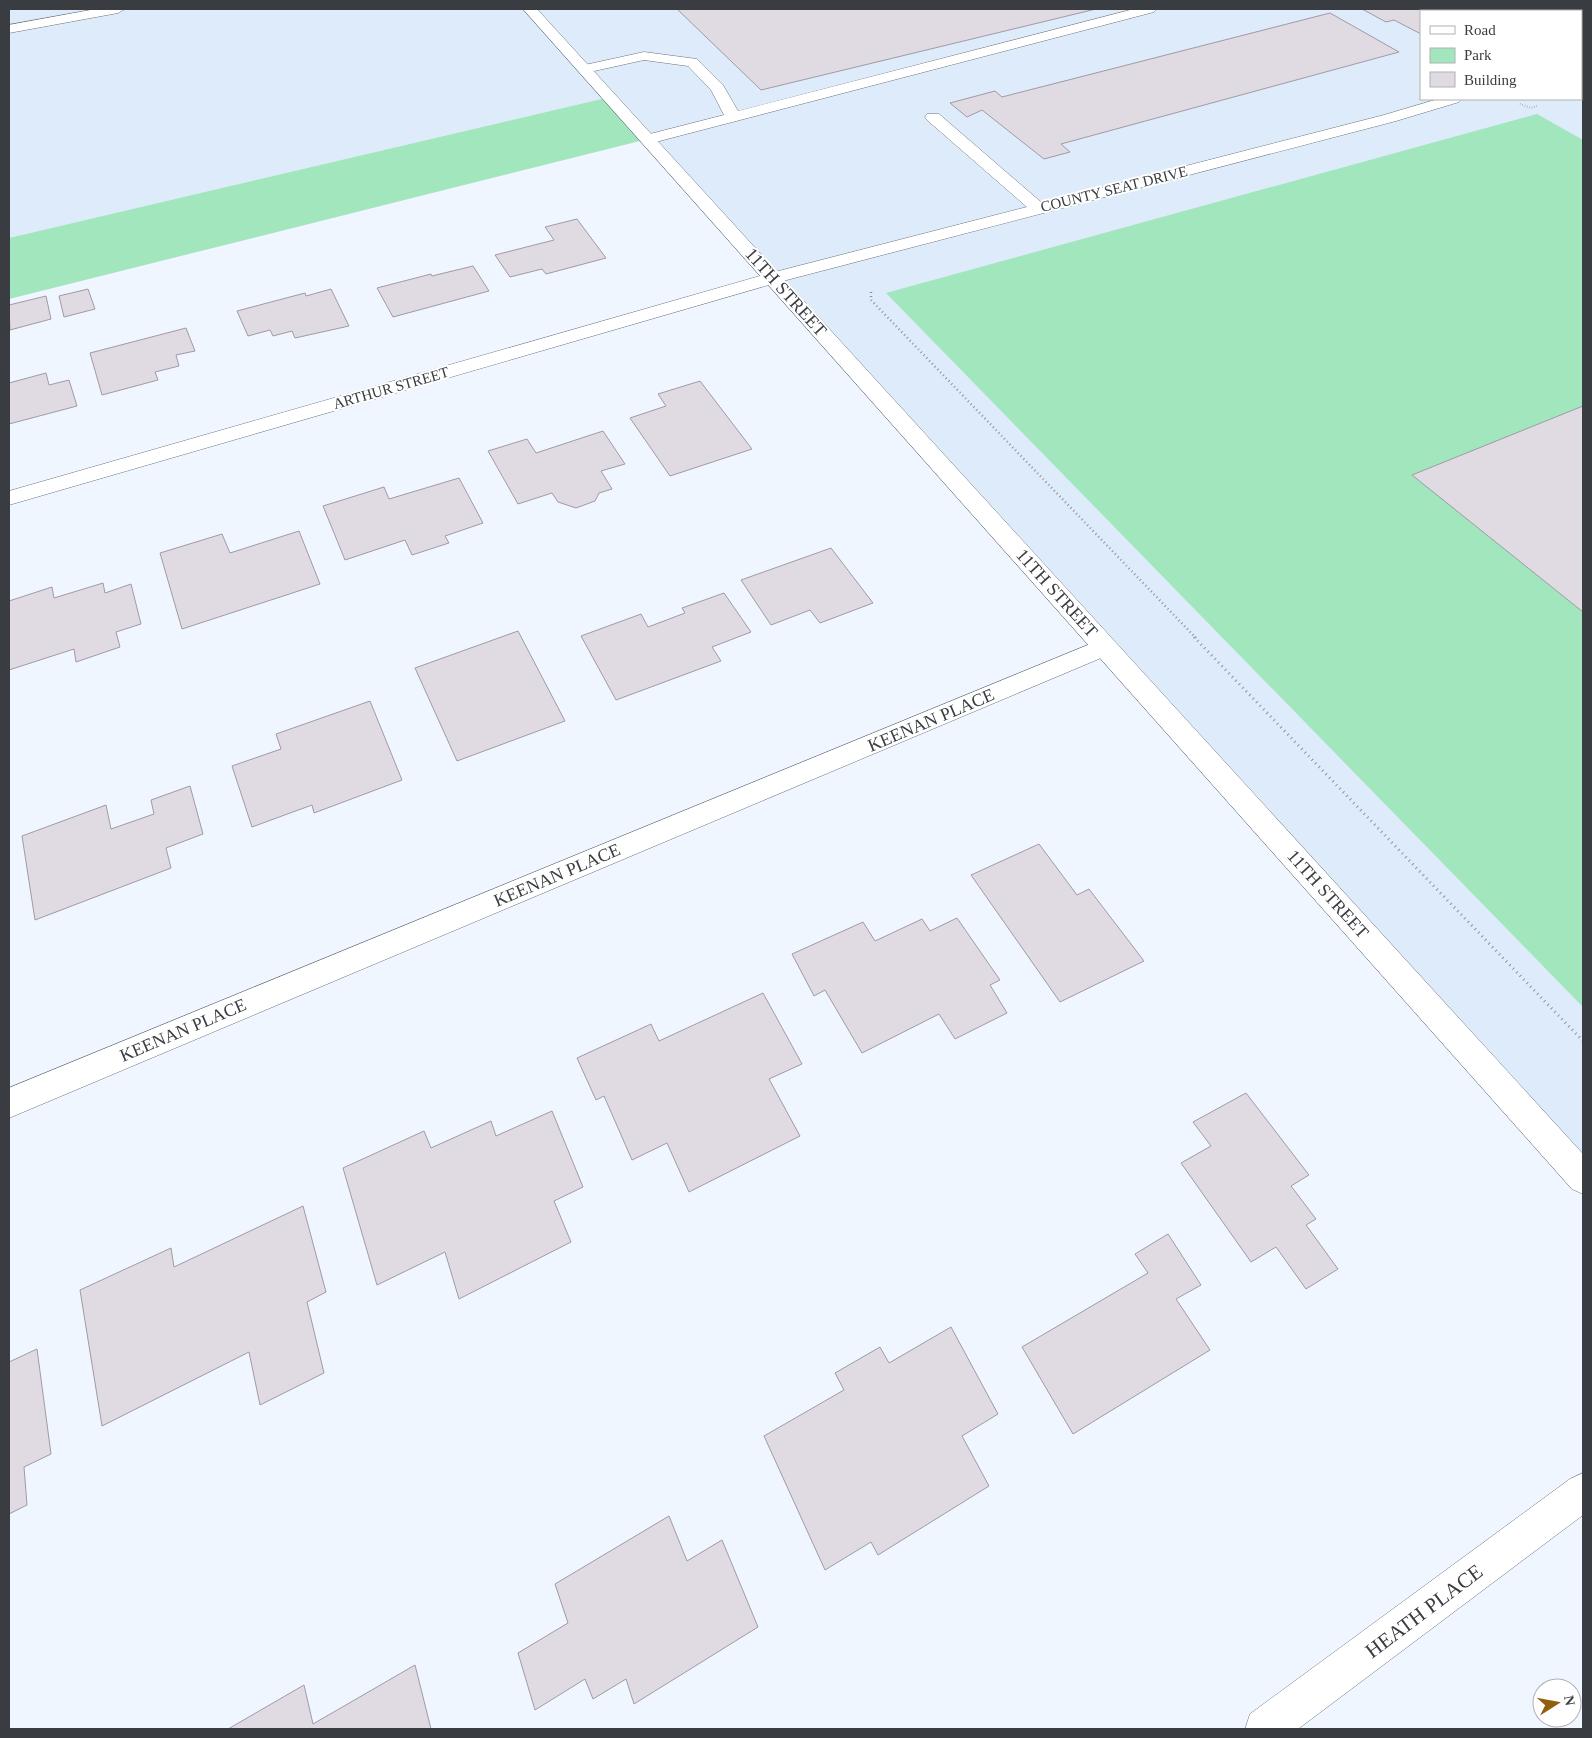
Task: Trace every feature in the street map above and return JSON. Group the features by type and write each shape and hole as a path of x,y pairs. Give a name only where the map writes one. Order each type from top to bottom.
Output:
{"street":[{"path":"9,29 118,9"},
{"name":"11TH STREET","path":"530,9 1583,1178"},
{"path":"648,139 1149,9"},
{"path":"585,70 644,56 692,62 718,88 733,117"},
{"name":"COUNTY SEAT DRIVE","path":"773,278 1450,100"},
{"path":"933,117 1038,208"},
{"name":"ARTHUR STREET","path":"9,498 773,278"},
{"name":"KEENAN PLACE","path":"9,1103 1105,647"},
{"name":"HEATH PLACE","path":"1265,1729 1583,1492"}],"path":[{"path":"1520,104 1531,108 1537,106"},
{"path":"870,293 872,300 1583,1041"}],"shaded area":[{"path":"9,9 1583,9 1583,1178 610,97 9,238"}],"green space":[{"path":"610,97 648,139 9,299 9,238"},
{"path":"1537,114 1583,140 1583,1007 886,293"}],"building":[{"path":"677,9 1096,9 761,90"},
{"path":"1362,9 1435,10 1420,10 1420,33 1394,20 1386,22"},
{"path":"1330,13 1399,52 1061,144 1070,152 1044,159 982,110 967,117 950,103 995,91 1002,97"},
{"path":"577,219 606,258 546,274 542,269 510,277 495,255 554,240 545,227"},
{"path":"473,266 489,291 393,317 377,288 431,274 432,276"},
{"path":"88,289 95,309 64,317 59,296"},
{"path":"331,289 349,326 295,338 292,331 273,336 270,330 248,336 237,311 305,293 306,296"},
{"path":"46,296 51,319 10,330 9,305"},
{"path":"186,328 195,351 176,355 179,366 155,372 158,380 102,395 90,353"},
{"path":"46,373 49,385 69,380 77,406 9,424 9,383"},
{"path":"700,381 752,449 670,476 630,418 666,406 658,394"},
{"path":"1583,406 1583,612 1412,475"},
{"path":"603,431 625,464 601,471 612,489 599,493 595,501 576,508 558,502 552,493 518,504 488,451 527,439 536,453"},
{"path":"459,478 483,523 445,536 449,543 412,555 405,540 345,560 323,506 384,487 389,499"},
{"path":"299,531 320,584 182,629 160,553 222,534 230,553"},
{"path":"831,548 873,603 820,623 810,610 771,625 741,580"},
{"path":"103,583 105,593 131,584 141,624 116,632 120,647 76,662 74,649 9,670 9,601 52,587 54,598"},
{"path":"724,593 751,632 712,647 721,661 616,700 581,636 641,614 648,627 685,613 682,608"},
{"path":"518,631 565,721 457,761 415,668"},
{"path":"370,701 402,780 314,813 312,805 252,827 232,766 281,749 276,734"},
{"path":"190,786 203,834 166,848 171,868 35,920 22,836 106,805 111,829 154,814 151,800"},
{"path":"1039,844 1077,895 1089,889 1144,961 1060,1002 971,875"},
{"path":"957,918 1000,980 990,985 1007,1013 955,1039 939,1014 862,1053 825,990 814,996 792,954 863,922 875,941 922,919 930,931"},
{"path":"763,993 802,1064 769,1079 800,1136 689,1192 667,1143 632,1160 604,1096 596,1100 577,1058 651,1024 659,1041"},
{"path":"1246,1093 1309,1175 1291,1186 1316,1219 1306,1225 1338,1269 1306,1289 1276,1247 1251,1262 1181,1163 1211,1146 1193,1122"},
{"path":"552,1111 583,1187 554,1201 571,1242 459,1299 445,1252 377,1285 343,1168 424,1131 431,1148 491,1121 496,1136"},
{"path":"303,1206 326,1292 307,1302 324,1373 260,1405 249,1352 102,1426 80,1290 171,1248 174,1267"},
{"path":"1168,1234 1201,1285 1176,1299 1210,1350 1073,1434 1022,1347 1148,1273 1135,1254"},
{"path":"951,1327 998,1414 962,1436 989,1486 878,1555 871,1542 825,1570 764,1436 844,1390 835,1373 880,1347 889,1363"},
{"path":"37,1349 51,1454 24,1467 27,1505 9,1514 9,1362"},
{"path":"669,1516 687,1561 722,1540 758,1627 634,1704 626,1679 593,1699 585,1679 535,1710 518,1653 568,1623 555,1584"},
{"path":"415,1665 431,1729 228,1729 304,1685 313,1724"}]}
